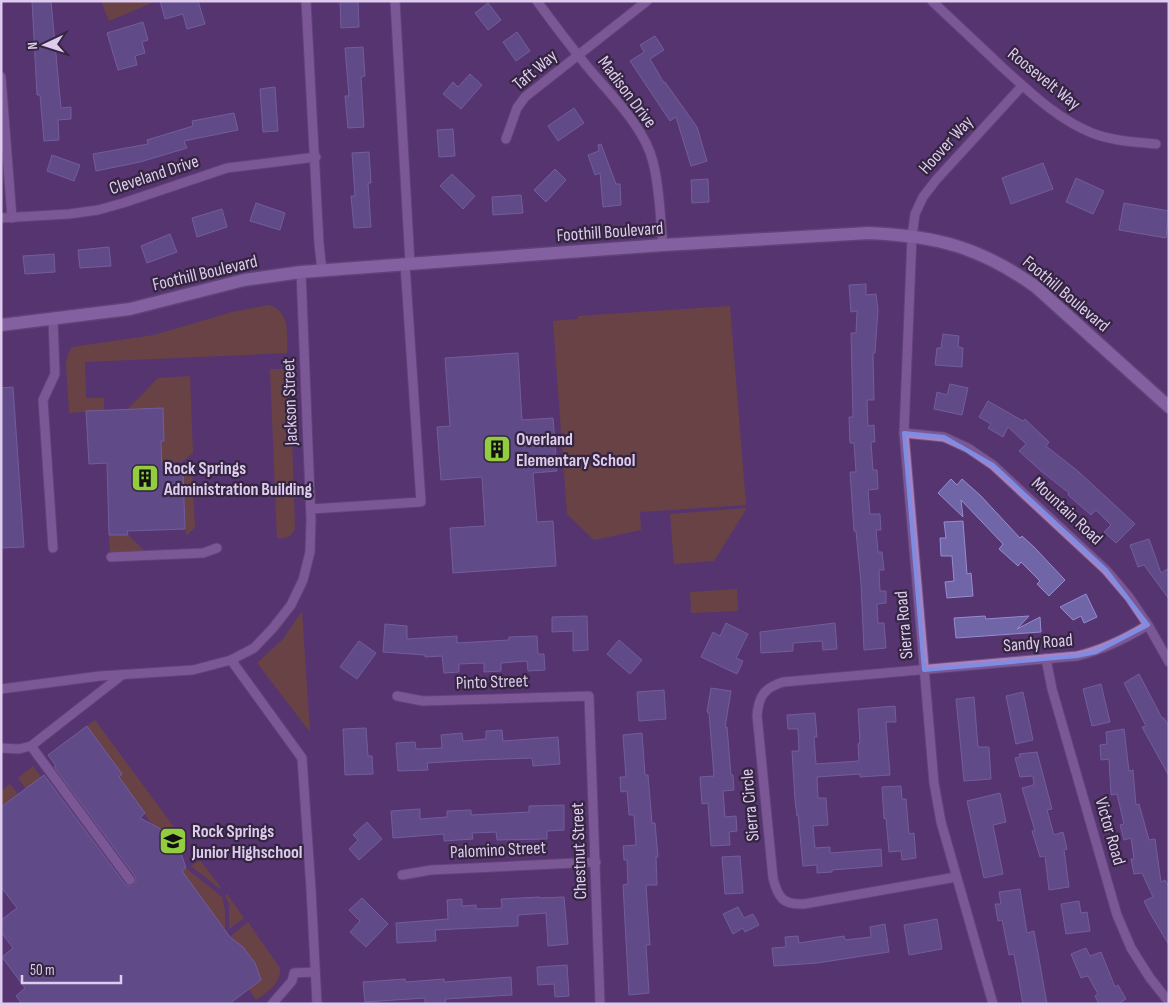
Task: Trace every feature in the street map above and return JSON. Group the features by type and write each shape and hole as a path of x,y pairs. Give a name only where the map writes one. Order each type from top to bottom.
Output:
{"main road":[{"name":"Foothill Boulevard","path":"1,325 130,309 244,280 301,272 663,245 869,233 912,236 966,248 993,259 1014,271 1036,287 1169,407"}],"street":[{"path":"306,1 322,270"},
{"path":"311,509 421,502 407,263 395,1"},
{"name":"Madison Drive","path":"537,1 643,138 653,160 663,245"},
{"path":"578,55 647,1"},
{"name":"Roosevelt Way","path":"932,1 1022,86 1049,109 1069,122 1091,132 1123,142 1156,144"},
{"name":"Taft Way","path":"506,139 517,108 526,97 578,55"},
{"path":"1,76 12,218"},
{"name":"Hoover Way","path":"912,236 915,214 923,197 936,180 1022,86"},
{"name":"Cleveland Drive","path":"1,218 69,214 98,210 227,168 316,157"},
{"name":"Sierra Road","path":"912,236 904,434 934,783 941,822 993,1004"},
{"name":"Jackson Street","path":"1,689 100,676 193,670 231,660 254,648 291,605 303,580 310,552 311,509 301,272"},
{"path":"52,320 55,374 43,400 53,548"},
{"name":"Mountain Road","path":"904,434 944,438 968,448 993,465 1106,570 1129,597 1148,625 1169,662"},
{"path":"111,557 203,553 217,548"},
{"name":"Sandy Road","path":"924,670 1077,656 1096,652 1119,642 1148,625"},
{"name":"Victor Road","path":"1046,659 1052,689 1117,914 1131,948 1150,978 1169,1002"},
{"path":"231,660 302,758 317,1004"},
{"name":"Sierra Circle","path":"924,670 783,682 773,685 764,692 759,702 757,715 773,878 776,890 782,900 793,905 956,878"},
{"path":"1,748 19,749 31,746 123,674"},
{"name":"Pinto Street","path":"397,696 423,700 589,696"},
{"name":"Chestnut Street","path":"589,696 600,1004"},
{"path":"31,746 130,880"},
{"name":"Palomino Street","path":"402,875 431,870 596,862"},
{"path":"272,1004 292,981 294,973 315,972"}],"highlighted area":[{"path":"904,433 944,437 993,465 1106,570 1148,625 1096,652 1077,656 924,670"}],"shaded area":[{"path":"101,1 156,1 109,21"},
{"path":"269,305 276,308 284,319 287,332 287,353 85,362 86,398 104,398 104,410 69,413 66,363 67,356 72,347 154,335 232,312"},
{"path":"730,306 746,505 640,512 641,530 594,540 567,514 553,321 578,319 578,316"},
{"path":"270,369 288,369 290,377 295,528 290,536 283,538 277,538"},
{"path":"190,376 193,453 182,462 162,463 161,441 164,441 164,429 160,429 160,423 164,423 163,408 128,409 158,378"},
{"path":"192,469 195,527 186,536 183,470"},
{"path":"747,508 714,561 674,564 670,514"},
{"path":"109,535 128,535 146,552 110,553"},
{"path":"737,589 738,611 691,613 690,592"},
{"path":"302,611 310,732 257,663 283,639"},
{"path":"95,720 185,842 177,848 165,833 151,823 119,777 122,774 87,726"},
{"path":"33,766 41,777 26,789 18,778"},
{"path":"10,784 18,794 1,807 1,791"},
{"path":"200,860 221,888 220,889 191,866"},
{"path":"186,868 222,897 225,910 225,930 182,871"},
{"path":"227,894 244,918 229,929 229,904 225,896"},
{"path":"248,922 280,968 280,974 276,983 256,1000 249,989 261,980 256,967 246,950 230,937"}],"building":[{"path":"32,1 51,1 61,108 71,107 71,119 58,120 59,140 44,141 40,95 37,95"},
{"path":"160,1 198,1 205,24 187,29 183,14 165,19"},
{"path":"340,1 358,1 359,27 341,28"},
{"path":"488,3 501,20 488,30 475,13"},
{"path":"143,22 148,40 142,42 145,53 135,56 137,65 118,70 107,33"},
{"path":"517,32 530,51 516,61 503,42"},
{"path":"655,36 664,50 650,59 664,83 697,127 707,161 691,166 676,117 670,121 630,61 644,52 640,45"},
{"path":"363,47 365,76 361,77 364,127 348,128 345,96 349,96 345,48"},
{"path":"470,74 482,85 461,109 443,94 453,82 458,87"},
{"path":"275,87 278,131 263,132 260,89"},
{"path":"574,108 584,123 558,141 548,126"},
{"path":"234,113 238,130 184,141 187,148 140,162 96,171 93,154 148,144 147,140 193,126 192,121"},
{"path":"453,129 455,156 439,157 437,130"},
{"path":"601,144 616,184 620,184 621,205 603,207 600,173 595,175 588,155 599,151 598,145"},
{"path":"369,152 371,183 368,183 371,227 354,228 351,196 355,196 352,153"},
{"path":"52,155 80,165 74,181 47,171"},
{"path":"1043,163 1053,189 1011,204 1002,178"},
{"path":"555,169 566,180 546,202 534,190"},
{"path":"452,174 475,196 463,209 440,186"},
{"path":"1076,178 1104,191 1093,214 1066,202"},
{"path":"708,179 709,202 692,203 691,180"},
{"path":"521,195 523,213 493,215 492,197"},
{"path":"256,203 285,213 280,230 250,221"},
{"path":"1124,203 1169,211 1166,238 1119,230"},
{"path":"222,209 227,227 197,237 192,218"},
{"path":"170,234 177,252 147,263 141,246"},
{"path":"109,247 111,266 80,268 78,250"},
{"path":"54,254 55,272 25,274 23,256"},
{"path":"866,284 866,295 876,294 878,310 875,353 873,353 874,400 867,400 868,426 874,425 875,442 871,442 873,470 877,470 878,489 868,490 870,514 880,514 881,530 876,530 878,552 882,552 884,570 879,570 880,591 886,591 886,603 877,604 878,623 884,623 886,648 864,650 861,583 856,531 854,531 850,472 856,472 854,443 850,443 849,417 853,417 851,333 856,333 857,311 851,312 849,285"},
{"path":"943,334 959,336 958,347 963,348 962,367 935,365 937,348 941,348"},
{"name":"Overland Elementary School","path":"518,353 522,420 553,418 557,471 533,473 537,522 553,521 556,566 453,573 450,528 485,526 482,477 441,480 437,427 450,426 445,358"},
{"path":"950,384 968,388 962,415 934,409 937,392 947,395"},
{"path":"13,387 24,547 1,548 1,388"},
{"path":"988,401 1023,421 1025,419 1049,442 1046,446 1079,472 1135,524 1116,543 1104,532 1111,525 1096,510 1091,515 1068,495 1069,493 1019,451 1026,444 1008,427 1003,437 988,428 991,424 979,417"},
{"name":"Rock Springs Administration Building","path":"163,408 164,441 161,441 162,470 183,470 185,529 127,531 128,535 109,535 107,463 89,464 86,411"},
{"path":"951,479 957,485 962,479 981,496 1020,538 1022,536 1034,547 1065,580 1049,596 1037,584 1040,581 1021,562 1018,566 999,549 1003,544 961,500 963,517 938,493"},
{"path":"963,521 967,574 971,573 973,596 947,598 945,582 954,581 952,556 941,556 940,538 946,538 944,522"},
{"path":"1149,539 1161,573 1169,568 1169,599 1144,565 1138,567 1130,545"},
{"path":"1086,594 1097,617 1084,623 1081,616 1073,620 1060,607"},
{"path":"587,616 588,650 573,651 573,631 552,632 552,617"},
{"path":"985,616 986,619 1029,616 1017,629 1040,617 1041,632 956,638 954,618"},
{"path":"726,623 748,634 736,658 743,661 737,674 701,657 713,632 720,636"},
{"path":"835,623 837,649 823,650 822,641 793,643 793,651 761,653 760,632"},
{"path":"385,624 407,626 407,639 457,636 457,643 509,640 509,637 537,636 538,654 544,654 545,670 528,671 527,661 501,663 501,671 484,672 484,663 459,664 459,672 444,673 442,656 425,657 425,655 383,652"},
{"path":"619,640 642,660 630,674 607,654"},
{"path":"359,641 376,653 357,679 340,667"},
{"path":"1139,674 1162,718 1164,718 1169,727 1169,776 1142,727 1146,726 1124,683"},
{"path":"1101,684 1110,722 1092,726 1083,689"},
{"path":"711,688 731,691 725,727 727,727 734,790 723,791 725,817 736,816 737,831 729,832 730,845 711,846 708,803 702,804 700,777 714,776 709,713 707,712"},
{"path":"664,690 666,719 639,721 637,692"},
{"path":"1023,692 1033,740 1016,744 1006,696"},
{"path":"974,697 978,747 989,747 991,779 964,781 956,699"},
{"path":"895,706 896,722 886,722 890,775 860,777 860,774 817,777 818,798 826,798 828,825 813,826 815,848 830,847 830,853 881,849 882,866 817,873 817,865 803,866 795,800 792,751 799,751 798,729 788,729 787,715 815,713 817,737 814,737 816,764 859,761 858,709"},
{"path":"87,726 122,774 119,777 145,813 140,818 159,828 172,841 181,853 186,868 182,871 230,937 243,947 255,963 261,980 229,1004 22,1004 16,996 25,988 2,957 13,948 1,932 1,920 17,908 1,887 1,807 44,775 125,884 131,886 136,882 135,876 54,767 56,766 48,755"},
{"path":"366,728 368,756 372,756 373,774 345,775 343,729"},
{"path":"1124,729 1129,771 1133,770 1136,805 1139,804 1149,840 1155,839 1161,882 1165,880 1169,887 1169,945 1144,901 1153,897 1142,873 1134,874 1131,859 1134,859 1131,838 1124,840 1120,825 1124,824 1117,794 1111,795 1109,759 1101,760 1100,745 1107,744 1106,732"},
{"path":"502,730 503,741 558,737 560,764 533,766 532,758 477,760 427,763 428,770 398,771 396,743 415,742 416,749 442,748 441,735 462,733 463,741 486,739 486,731"},
{"path":"642,733 645,775 648,775 652,823 655,823 658,857 656,857 657,885 646,885 650,945 646,945 649,993 629,995 623,885 628,884 627,860 624,860 623,846 636,845 634,815 629,815 627,791 621,792 620,777 626,777 623,735"},
{"path":"1037,752 1052,809 1047,810 1054,835 1063,832 1067,849 1064,850 1069,887 1049,890 1045,856 1040,857 1032,831 1035,831 1022,788 1034,785 1033,776 1020,777 1015,758 1020,757 1019,754"},
{"path":"901,786 902,799 906,799 909,834 914,833 916,858 902,860 901,851 889,852 882,787"},
{"path":"1000,793 1006,822 993,825 1003,874 984,878 967,801"},
{"path":"564,805 564,830 547,831 547,839 497,840 496,832 472,833 473,839 444,841 444,834 393,838 391,811 420,809 420,819 447,817 447,811 471,810 471,815 529,812 529,806"},
{"path":"367,822 382,839 359,860 349,849 358,840 353,835"},
{"path":"740,856 743,893 725,894 722,857"},
{"path":"1020,889 1027,933 1034,931 1047,1004 1023,1004 1014,954 1009,955 1002,920 998,921 995,904 1001,904 999,892"},
{"path":"564,897 568,944 548,946 546,913 518,915 518,926 435,930 436,941 397,943 396,923 448,919 447,900 462,899 462,906 476,905 476,909 502,908 501,899"},
{"path":"362,898 388,924 366,947 350,932 360,921 349,910"},
{"path":"1079,901 1081,913 1087,912 1090,931 1066,934 1061,904"},
{"path":"738,907 744,918 753,914 759,925 745,932 743,928 733,934 723,914"},
{"path":"937,919 942,949 909,955 904,925"},
{"path":"885,924 889,952 817,963 774,966 772,948 786,947 785,937 798,936 799,943 844,936 845,940 871,937 870,927"},
{"path":"1086,948 1090,956 1101,952 1115,987 1118,985 1126,999 1118,1004 1099,1004 1095,996 1098,994 1088,976 1081,978 1071,954"},
{"path":"567,965 569,996 555,997 554,984 538,985 537,967"},
{"path":"511,977 512,995 445,999 446,1004 425,1004 425,998 365,1002 363,982 405,979 406,982 444,979 444,982"}],"place":[{"name":"Overland Elementary School","path":"497,449"},
{"name":"Rock Springs Administration Building","path":"145,478"},
{"name":"Rock Springs Junior Highschool","path":"173,841"}]}
